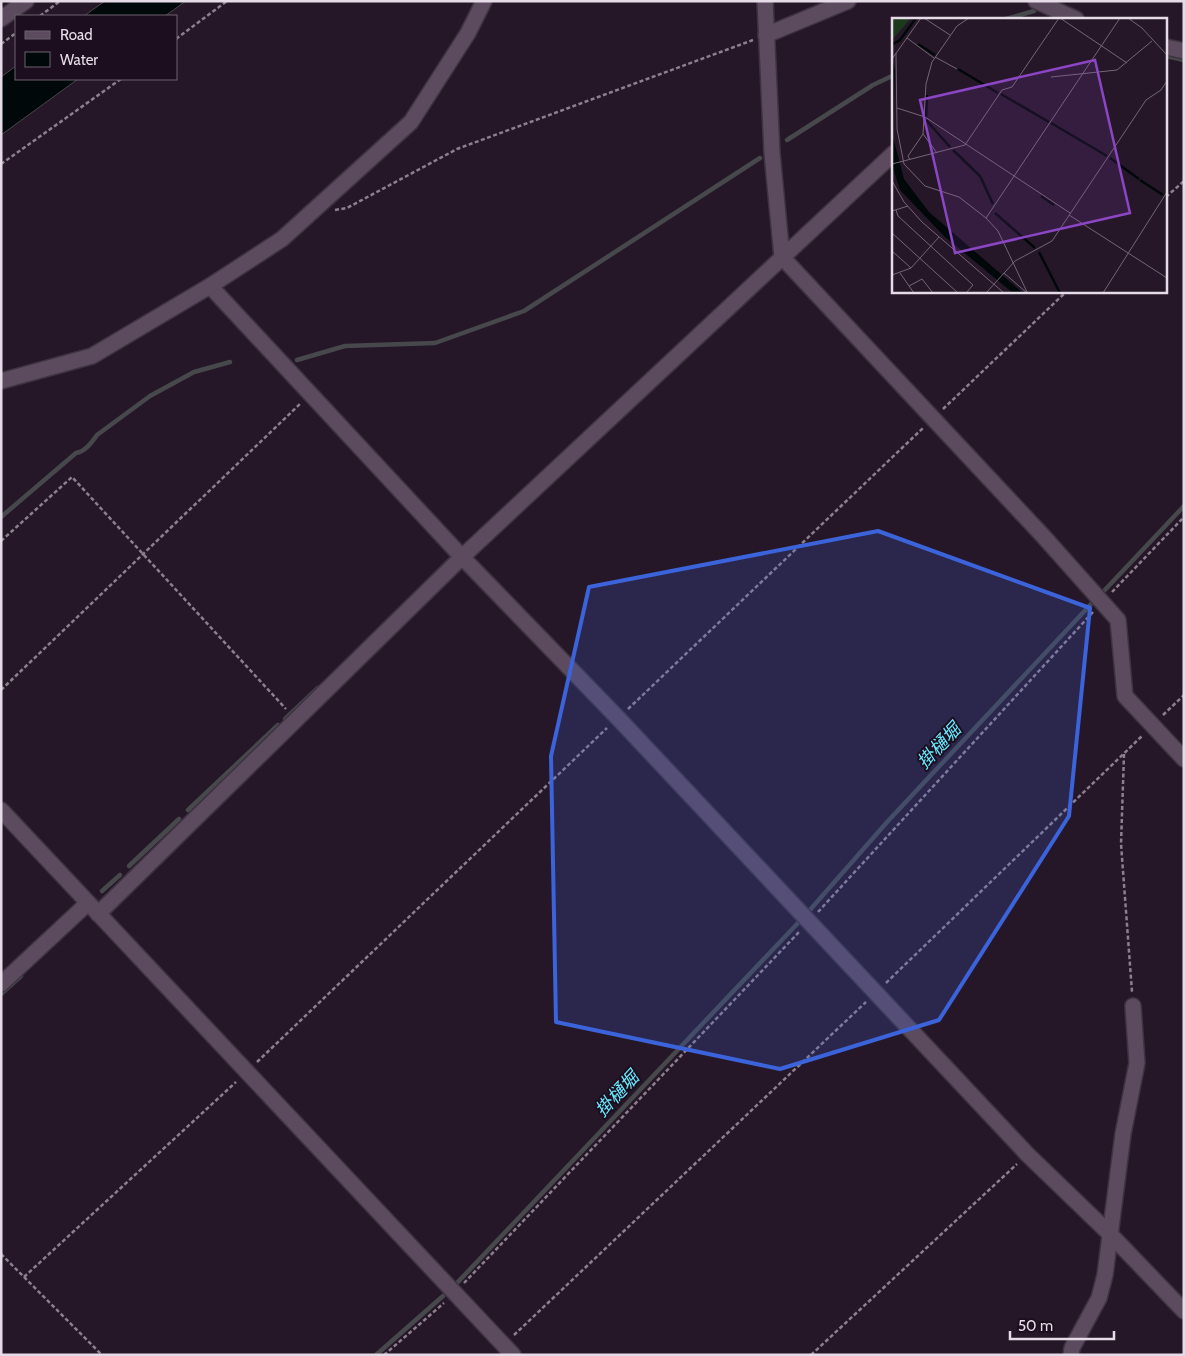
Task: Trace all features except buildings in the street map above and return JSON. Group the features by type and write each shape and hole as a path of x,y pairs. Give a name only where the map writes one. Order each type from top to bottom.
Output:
{"street":[{"path":"1,20 26,1"},
{"path":"1,381 92,356 210,286 282,239 411,122 468,32 484,1"},
{"path":"765,1 772,153 782,257 1100,598 1118,620 1125,696 1184,759"},
{"path":"766,35 848,1"},
{"path":"1039,18 1046,4 1074,18"},
{"path":"1168,47 1184,51"},
{"path":"1,984 93,908 296,721 462,557 892,155"},
{"path":"210,286 462,557 618,718 1027,1154 1110,1234 1184,1311"},
{"path":"1,810 453,1289 508,1350"},
{"path":"1071,1355 1072,1348 1099,1298 1105,1275 1124,1134 1137,1063 1133,1006"}],"path":[{"path":"41,15 60,1"},
{"path":"178,38 227,1"},
{"path":"1,44 15,34"},
{"path":"330,211 347,208 457,150 766,35"},
{"path":"1,164 120,80"},
{"path":"1168,195 1184,181"},
{"path":"24,1278 247,1072 1066,292"},
{"path":"1,690 144,556 311,394"},
{"path":"1,541 72,477 296,721"},
{"path":"384,1355 453,1289 805,919 1100,598 1184,517"},
{"path":"508,1350 1184,696"},
{"path":"1124,754 1121,844 1133,1006"},
{"path":"811,1355 1027,1154"},
{"path":"1,1254 102,1355"}],"highlighted area":[{"path":"878,531 1090,608 1069,816 939,1020 780,1069 556,1022 551,756 589,587"}],"water":[{"path":"105,1 186,1 166,15 85,15"},
{"path":"15,67 15,80 77,80 1,135 1,77"}],"waterway":[{"path":"1010,18 1034,11"},
{"path":"1168,56 1184,60"},
{"path":"787,140 873,85 892,76"},
{"path":"297,360 345,346 435,343 524,311 760,158"},
{"path":"1,517 76,453 91,444 97,435 150,396 194,372 230,362"},
{"name":"掛樋堀","path":"1102,593 1184,506"},
{"name":"掛樋堀","path":"809,911 888,821 1093,602"},
{"path":"285,719 318,688"},
{"path":"188,810 278,725"},
{"path":"129,866 179,819"},
{"path":"102,891 120,875"},
{"name":"掛樋堀","path":"457,1283 798,923"},
{"path":"1,994 21,976"},
{"name":"掛樋堀","path":"376,1355 443,1296"}]}
